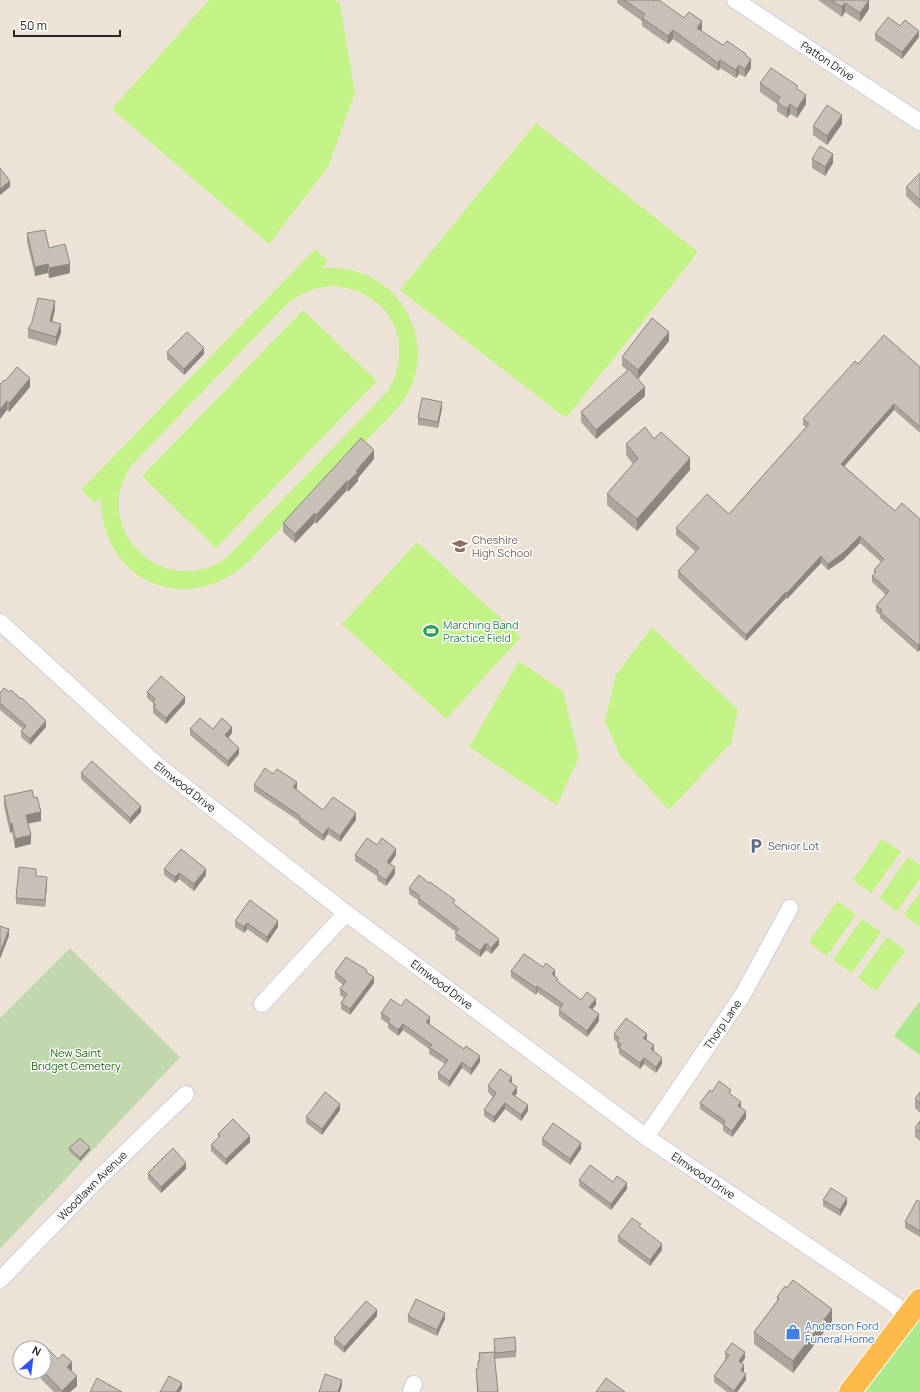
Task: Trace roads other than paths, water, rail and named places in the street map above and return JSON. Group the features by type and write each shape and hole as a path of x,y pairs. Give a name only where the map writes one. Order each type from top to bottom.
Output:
{"highway":[{"path":"850,1392 920,1300"}],"street":[{"name":"Patton Drive","path":"735,0 920,122"},
{"name":"Elmwood Drive","path":"0,622 156,764 346,913 646,1137 895,1305 906,1317"},
{"name":"Thorp Lane","path":"646,1137 742,996 790,908"},
{"path":"262,1004 346,913"},
{"name":"Woodlawn Avenue","path":"0,1280 96,1181 186,1094"}],"place":[{"name":"Cheshire High School","path":"460,546"},
{"name":"Marching Band Practice Field","path":"431,631"},
{"name":"Senior Lot","path":"756,846"},
{"name":"Anderson Ford Funeral Home","path":"793,1332"}],"park label":[{"name":"New Saint Bridget Cemetery","path":"76,1059"}]}
